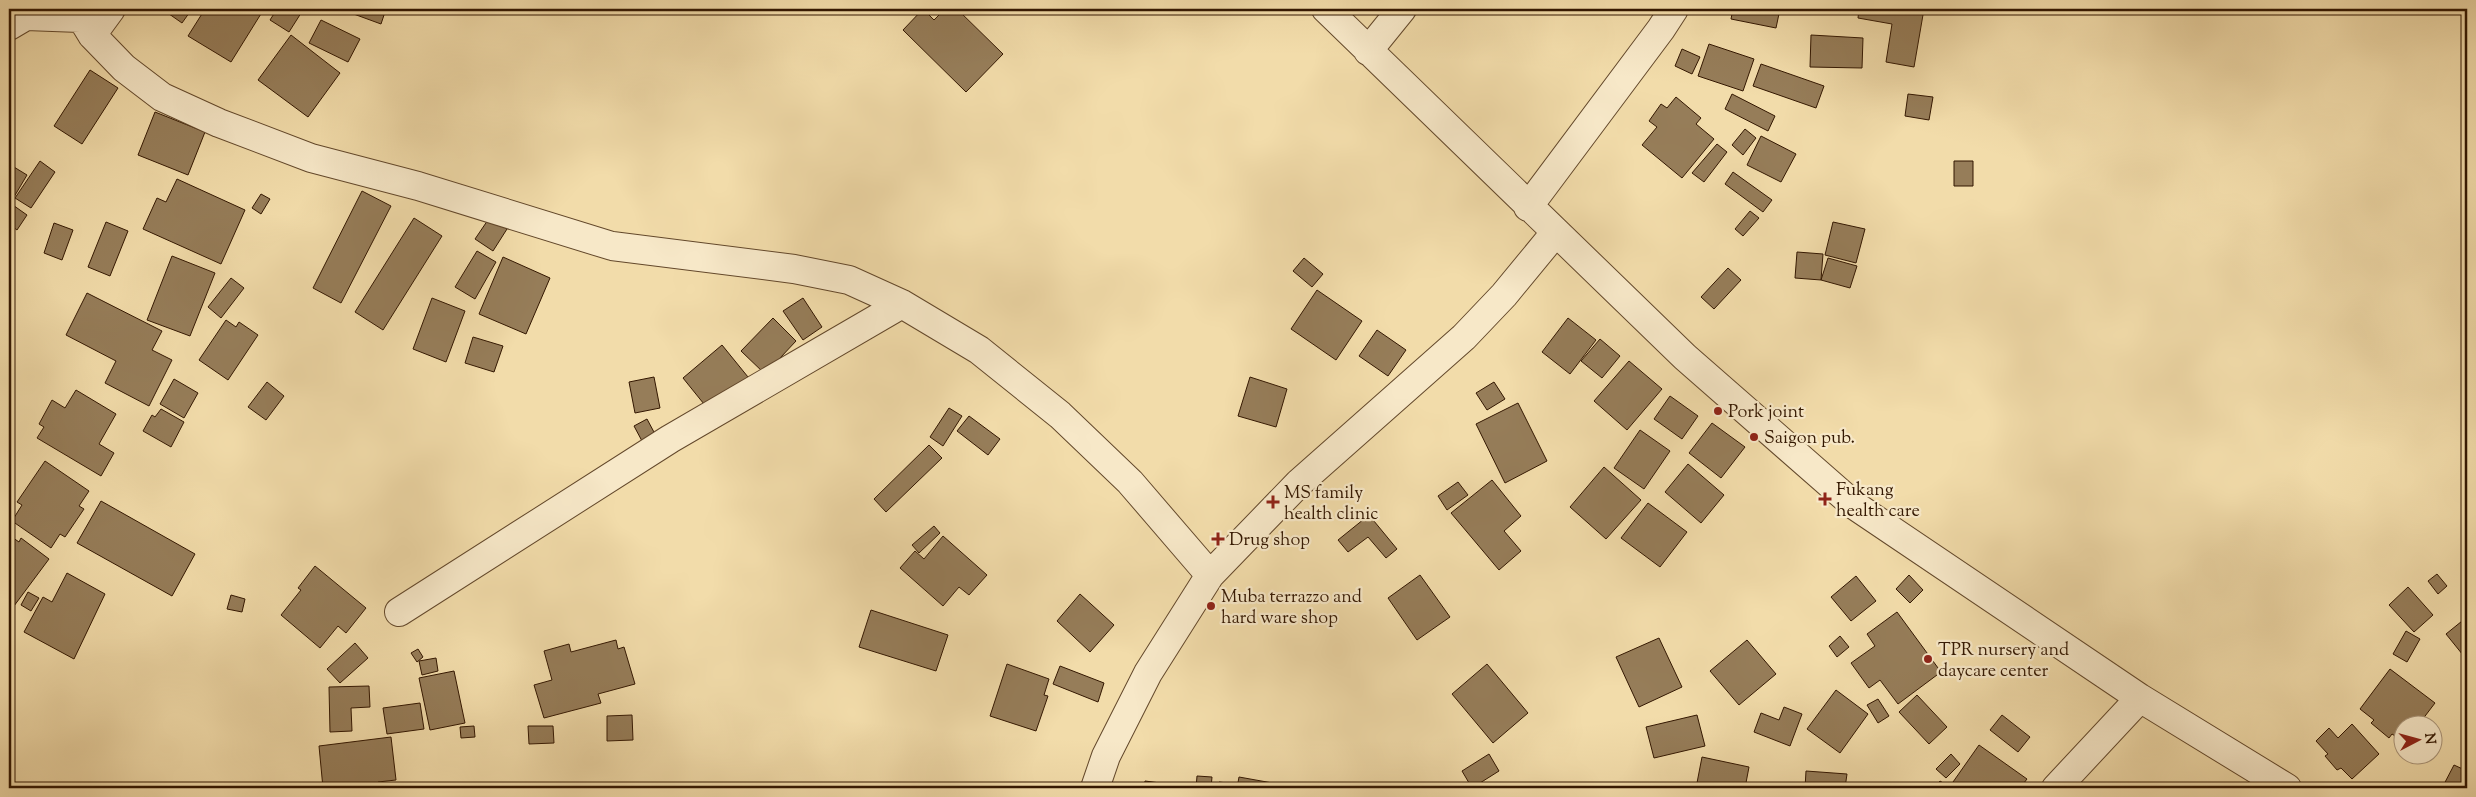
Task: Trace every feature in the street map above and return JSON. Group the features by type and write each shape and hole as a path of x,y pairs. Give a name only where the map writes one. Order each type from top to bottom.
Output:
{"street":[{"path":"9,26 26,16 83,21 111,9"},
{"path":"1326,9 1528,207 1685,357 1854,506 2140,698 2287,788"},
{"path":"1368,51 1402,9"},
{"path":"1528,207 1662,29 1674,9"},
{"path":"83,21 124,68 162,97 219,123 311,158 418,186 612,246 794,269 849,280 902,304 979,350 1060,415 1130,482 1210,575"},
{"path":"1095,788 1106,756 1148,673 1210,575 1299,483 1464,337 1504,295 1555,233"},
{"path":"399,612 670,439 902,304"},
{"path":"2056,788 2140,698"}],"building":[{"path":"162,9 192,9 182,23"},
{"path":"205,9 264,9 231,62 188,36"},
{"path":"277,9 303,10 289,32 270,20"},
{"path":"340,9 386,9 381,24"},
{"path":"923,9 934,20 945,9 957,9 1003,54 966,92 903,30"},
{"path":"1733,9 1780,9 1776,28 1731,19"},
{"path":"1859,9 1924,9 1914,67 1886,62 1892,24 1858,18"},
{"path":"321,20 360,39 348,62 309,43"},
{"path":"291,35 340,73 308,117 258,80"},
{"path":"1811,35 1863,38 1862,68 1810,67"},
{"path":"1709,44 1754,59 1743,91 1698,76"},
{"path":"1682,49 1700,57 1692,74 1675,66"},
{"path":"1761,64 1824,86 1816,108 1753,86"},
{"path":"90,70 118,88 82,144 54,126"},
{"path":"1732,94 1775,116 1768,131 1725,109"},
{"path":"1908,94 1933,97 1929,120 1905,116"},
{"path":"1676,97 1701,118 1696,124 1714,139 1682,178 1642,145 1657,127 1649,121 1661,104 1667,108"},
{"path":"155,112 205,132 188,175 138,155"},
{"path":"1745,129 1756,138 1743,155 1732,145"},
{"path":"1761,136 1796,154 1781,182 1747,165"},
{"path":"1717,144 1727,152 1704,182 1692,173"},
{"path":"40,161 55,172 31,208 15,198"},
{"path":"1954,161 1973,161 1973,186 1954,186"},
{"path":"9,164 27,175 14,197 9,194"},
{"path":"1733,172 1772,200 1763,212 1725,184"},
{"path":"177,179 245,210 221,264 143,229 157,198 166,202"},
{"path":"362,191 391,206 341,303 313,288"},
{"path":"261,194 270,199 261,214 252,208"},
{"path":"10,203 27,215 17,230 9,224"},
{"path":"1750,211 1759,218 1743,236 1735,229"},
{"path":"490,217 507,229 493,251 475,239"},
{"path":"414,218 442,236 383,330 355,312"},
{"path":"106,222 128,231 110,276 88,267"},
{"path":"1833,222 1865,229 1856,263 1825,255"},
{"path":"54,223 73,230 62,260 44,253"},
{"path":"477,251 496,262 475,299 455,287"},
{"path":"1797,252 1823,254 1821,280 1795,278"},
{"path":"172,256 215,273 190,336 147,320"},
{"path":"503,257 550,278 526,334 479,314"},
{"path":"1304,258 1323,274 1312,287 1293,271"},
{"path":"1828,258 1857,266 1850,288 1821,280"},
{"path":"1728,268 1741,280 1714,309 1701,297"},
{"path":"231,278 244,288 221,318 208,307"},
{"path":"1317,290 1362,321 1336,360 1291,329"},
{"path":"87,293 162,331 152,350 172,360 149,406 105,383 116,361 66,335"},
{"path":"432,298 465,311 446,362 413,349"},
{"path":"803,298 822,327 803,340 783,311"},
{"path":"773,318 796,341 765,374 741,351"},
{"path":"1568,318 1596,340 1570,374 1542,352"},
{"path":"226,320 236,327 239,322 258,335 228,380 199,360"},
{"path":"1377,330 1406,350 1388,376 1359,356"},
{"path":"473,337 503,346 494,372 465,363"},
{"path":"1600,339 1620,356 1602,378 1581,361"},
{"path":"722,345 748,377 708,409 683,378"},
{"path":"1629,361 1662,389 1627,430 1594,401"},
{"path":"654,377 660,408 635,413 629,382"},
{"path":"1250,377 1287,389 1276,427 1238,416"},
{"path":"174,379 198,393 184,418 160,404"},
{"path":"267,382 284,396 266,420 248,407"},
{"path":"1494,382 1505,399 1487,410 1476,393"},
{"path":"76,390 116,414 99,444 114,453 101,476 37,438 44,427 39,424 52,400 65,408"},
{"path":"1670,396 1698,416 1682,439 1654,419"},
{"path":"1518,403 1547,461 1505,483 1476,424"},
{"path":"949,408 962,416 943,446 930,437"},
{"path":"161,409 184,422 171,447 143,431 152,415 155,417"},
{"path":"969,416 1000,439 988,455 957,431"},
{"path":"647,419 655,434 642,441 634,426"},
{"path":"1712,423 1745,447 1721,478 1689,453"},
{"path":"1640,430 1670,451 1644,489 1614,468"},
{"path":"929,445 942,458 886,512 874,499"},
{"path":"45,461 89,491 79,506 84,509 65,537 60,534 51,548 12,521 22,505 17,502"},
{"path":"1688,464 1724,495 1701,523 1665,492"},
{"path":"1604,467 1641,500 1606,539 1570,507"},
{"path":"1492,480 1521,516 1504,531 1521,551 1499,570 1451,513"},
{"path":"1458,482 1468,495 1447,510 1438,496"},
{"path":"101,501 195,554 172,596 77,543"},
{"path":"1648,503 1687,532 1660,567 1621,538"},
{"path":"1369,515 1397,549 1386,558 1368,537 1348,552 1338,540"},
{"path":"934,526 940,533 919,553 912,545"},
{"path":"9,535 19,542 21,538 49,559 11,610 9,608"},
{"path":"943,536 987,575 969,595 959,587 943,606 900,568 915,551 924,559"},
{"path":"315,566 366,608 346,633 338,626 320,648 281,615 301,590 298,588"},
{"path":"67,573 105,594 74,659 24,632 43,597 52,602"},
{"path":"2437,574 2447,586 2438,594 2428,581"},
{"path":"1420,575 1450,617 1417,640 1388,598"},
{"path":"1909,575 1923,590 1910,603 1896,589"},
{"path":"1856,576 1876,601 1851,621 1831,597"},
{"path":"2408,587 2433,615 2414,632 2389,605"},
{"path":"28,592 39,598 31,611 21,605"},
{"path":"1080,594 1114,625 1090,652 1057,621"},
{"path":"231,595 245,599 242,612 227,609"},
{"path":"871,610 948,635 936,671 859,647"},
{"path":"1897,612 1941,672 1898,704 1880,680 1869,688 1851,663 1875,646 1867,634"},
{"path":"2467,617 2467,660 2446,634"},
{"path":"2406,631 2420,639 2407,662 2393,654"},
{"path":"1840,636 1849,647 1837,657 1829,646"},
{"path":"1659,638 1682,687 1639,707 1616,657"},
{"path":"616,640 618,649 624,647 635,684 598,694 601,703 544,718 534,685 552,680 544,651 569,644 571,652"},
{"path":"1747,640 1776,674 1739,705 1710,671"},
{"path":"355,643 368,658 340,683 327,669"},
{"path":"418,649 423,657 417,662 411,653"},
{"path":"436,658 438,671 422,675 419,661"},
{"path":"1007,664 1049,679 1044,695 1048,696 1036,731 990,716"},
{"path":"1487,664 1528,713 1493,743 1452,694"},
{"path":"1060,666 1104,683 1098,702 1053,684"},
{"path":"2390,669 2435,703 2427,714 2394,714 2394,735 2392,734 2389,738 2371,723 2374,720 2360,709"},
{"path":"454,671 465,723 430,730 419,678"},
{"path":"369,686 370,707 351,708 352,731 330,732 329,687"},
{"path":"1836,690 1868,714 1840,753 1807,729"},
{"path":"1917,695 1947,727 1929,744 1899,712"},
{"path":"1878,699 1889,716 1878,723 1867,705"},
{"path":"420,703 424,729 387,734 383,708"},
{"path":"1784,707 1802,714 1790,746 1754,732 1761,713 1779,720"},
{"path":"632,715 633,740 607,741 607,716"},
{"path":"1697,715 1705,746 1654,758 1646,727"},
{"path":"2002,715 2030,737 2018,752 1990,730"},
{"path":"2352,724 2379,754 2352,779 2341,768 2337,770 2325,756 2328,754 2316,741 2329,728 2338,738"},
{"path":"474,726 475,737 461,738 460,727"},
{"path":"528,726 553,726 554,743 529,744"},
{"path":"391,737 396,780 378,782 379,788 323,788 319,746"},
{"path":"1979,745 2027,779 2020,788 1962,788 1953,782"},
{"path":"1489,754 1499,771 1472,788 1462,771"},
{"path":"1951,754 1960,764 1946,778 1936,769"},
{"path":"1702,757 1749,767 1745,788 1696,788"},
{"path":"2454,765 2467,771 2467,788 2442,788"},
{"path":"1806,771 1847,774 1845,788 1805,788"},
{"path":"1197,776 1212,777 1211,788 1196,788"},
{"path":"1239,777 1278,784 1277,788 1237,788"},
{"path":"1145,781 1191,787 1191,788 1144,788"},
{"path":"1940,781 1951,788 1934,788"},
{"path":"1219,782 1235,784 1234,788 1218,788"},
{"path":"1321,785 1353,787 1353,788 1321,788"}],"place":[{"name":"Pork joint","path":"1718,411"},
{"name":"Saigon pub.","path":"1754,437"},
{"name":"Fukang health care","path":"1825,499"},
{"name":"MS family health clinic","path":"1273,502"},
{"name":"Drug shop","path":"1218,539"},
{"name":"Muba terrazzo and hard ware shop","path":"1211,606"},
{"name":"TPR nursery and daycare center","path":"1928,659"}]}
